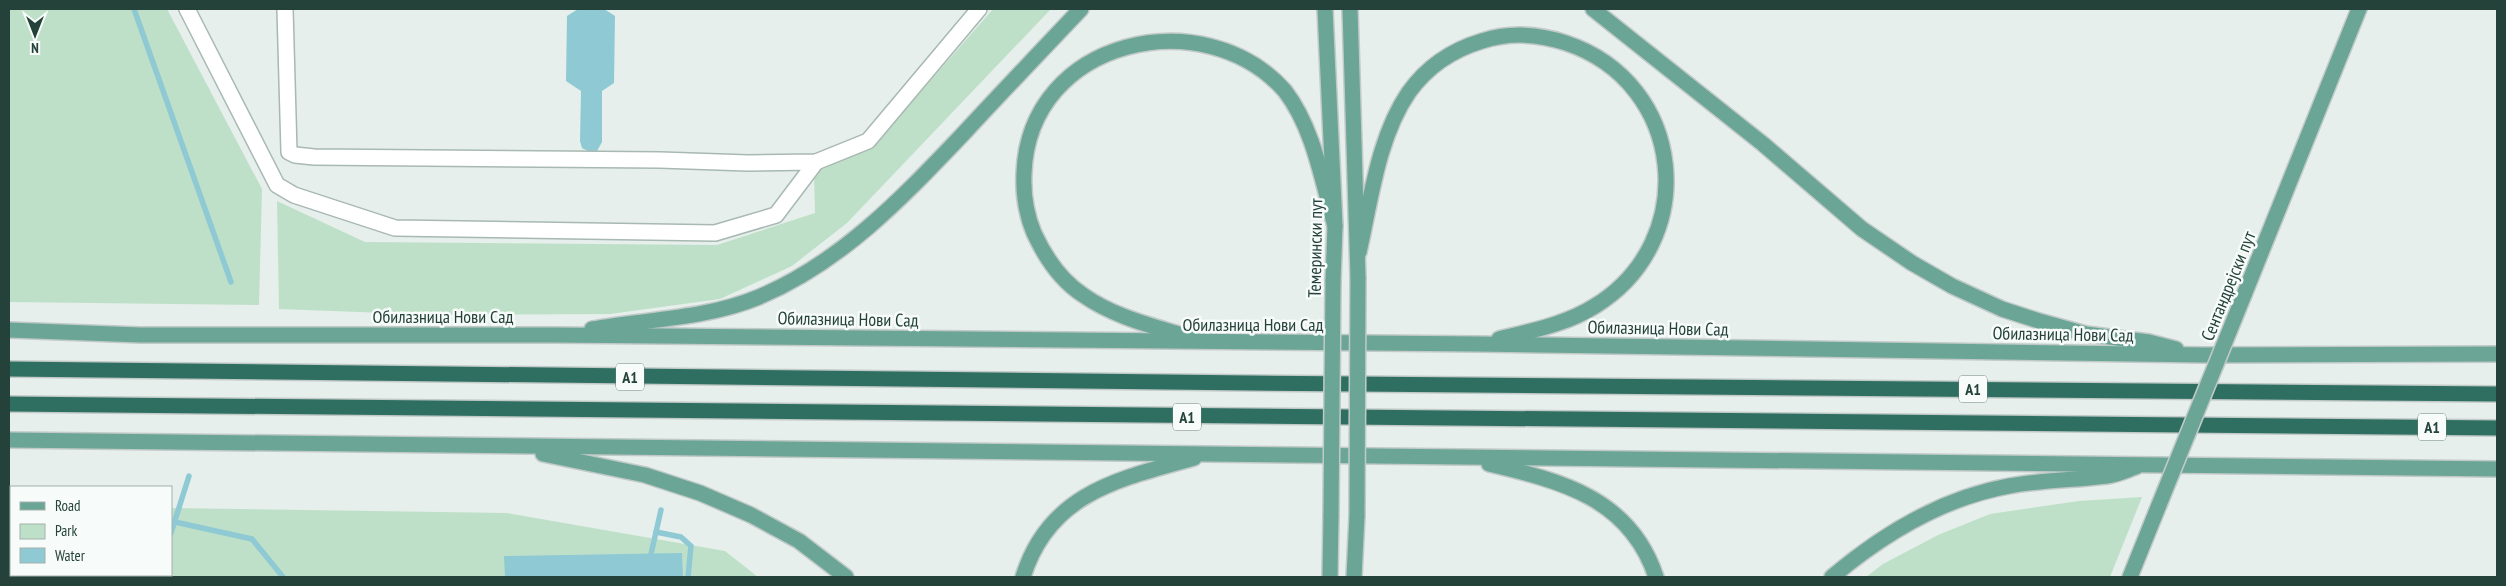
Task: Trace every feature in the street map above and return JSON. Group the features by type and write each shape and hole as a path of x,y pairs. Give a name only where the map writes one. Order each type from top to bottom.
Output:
{"highway":[{"name":"A1","path":"9,369 1252,383 2497,394"},
{"name":"A1","path":"9,404 2497,428"}],"main road":[{"path":"555,335 639,320 701,314 729,307 758,297 812,269 844,247 888,212 1081,9"},
{"name":"Темерински пут","path":"1325,9 1336,226 1333,281 1330,575"},
{"path":"1350,9 1359,252 1357,516 1354,577"},
{"path":"1593,9 1763,144 1862,229 1912,263 1952,286 2039,322 2086,334 2149,342 2203,355"},
{"name":"Сентандрејски пут","path":"2130,577 2359,9"},
{"path":"1205,342 1124,316 1082,295 1050,262 1036,237 1025,200 1026,150 1035,120 1045,102 1075,66 1113,43 1146,33 1200,34 1217,39 1248,55 1274,76 1295,105 1309,136 1336,226"},
{"path":"1359,252 1381,159 1391,126 1417,82 1445,57 1490,38 1536,36 1576,46 1594,55 1617,71 1648,110 1658,131 1666,163 1666,202 1660,227 1650,248 1625,283 1594,307 1542,328 1478,344"},
{"name":"Обилазница Нови Сад","path":"9,330 140,335 555,335 1478,344 2203,355 2497,354"},
{"path":"9,440 2497,469"},
{"path":"510,446 645,475 700,493 751,515 799,542 846,577"},
{"path":"1023,577 1026,565 1042,536 1053,522 1081,498 1116,481 1212,453"},
{"path":"1462,457 1551,479 1590,496 1605,506 1629,528 1646,554 1656,577"},
{"path":"1832,577 1882,539 1926,514 1964,498 2009,485 2070,478 2109,476 2147,464"},
{"path":"1354,559 1359,577"}],"lane":[{"path":"187,9 277,185 294,195 395,228 715,233 776,215 816,162"},
{"path":"285,9 289,152 295,155 314,157 602,161 660,160 748,163 816,162 868,141 979,9"}],"green space":[{"path":"9,9 167,9 262,189 259,305 9,302"},
{"path":"993,9 1051,9 847,223 792,266 720,299 610,314 438,315 279,309 277,201 365,242 717,245 815,213 814,173 875,144"},
{"path":"2142,497 2110,577 1866,577 1883,564 1938,535 1990,514 2079,501"},
{"path":"10,506 10,576 172,576 172,508 507,513 725,551 758,577 9,577"}],"water":[{"path":"578,9 604,9 615,16 614,83 602,91 602,142 597,151 592,153 582,148 580,141 581,91 566,81 567,16"},
{"path":"682,553 683,577 505,577 504,556"}],"waterway":[{"path":"134,9 231,282"},
{"path":"172,530 189,476"},
{"path":"651,554 661,510"},
{"path":"175,522 252,539 283,577"},
{"path":"656,532 681,537 691,546 688,577"}]}
